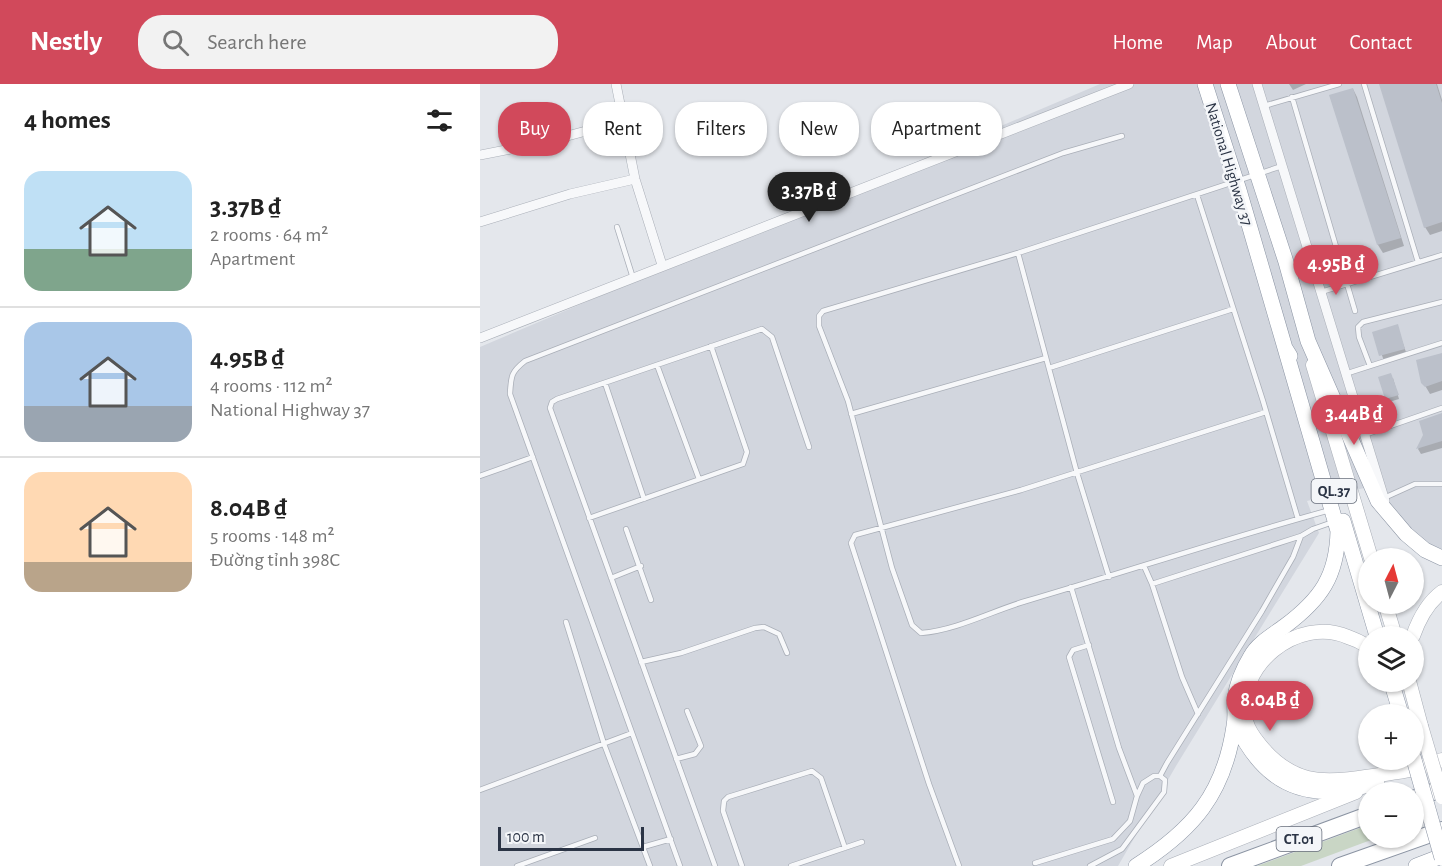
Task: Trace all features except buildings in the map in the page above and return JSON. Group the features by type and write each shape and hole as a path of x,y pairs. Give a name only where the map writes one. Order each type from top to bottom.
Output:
{"highway":[{"name":"National Highway 37","path":"1205,84 1285,348"},
{"name":"National Highway 37","path":"1228,84 1259,174 1308,341"},
{"name":"QL.37","path":"1308,341 1378,501 1406,534 1425,550 1442,558"},
{"name":"QL.37","path":"1285,348 1299,374 1374,626"},
{"path":"1136,866 1160,851 1187,827 1207,804 1228,759 1235,722 1235,698 1241,674 1253,652 1319,594 1331,575 1337,553 1338,531 1285,348"},
{"path":"1235,722 1256,759 1279,779 1307,789 1335,791 1358,787"},
{"path":"1416,866 1442,857 1417,770"},
{"path":"1424,795 1442,788"},
{"name":"CT.01","path":"1230,866 1358,819"},
{"name":"CT.01","path":"1340,866 1442,830"}],"main road":[{"path":"1308,341 1315,373 1368,548"},
{"path":"1417,626 1433,599 1442,592"},
{"path":"1358,641 1342,634 1318,631 1296,637 1278,646 1263,660 1251,678 1246,701 1246,722 1267,754 1288,771 1310,779 1335,780 1379,770"},
{"path":"1412,692 1442,797"},
{"path":"1424,761 1442,760"},
{"path":"1379,782 1401,770"},
{"path":"1171,866 1358,791"}],"street":[{"path":"616,84 620,102"},
{"path":"480,338 1129,84"},
{"path":"1257,84 1391,517"},
{"path":"480,155 530,146 583,132"},
{"path":"631,156 635,179 662,265"},
{"path":"480,222 570,194 635,179"}],"lane":[{"path":"1264,106 1339,84"},
{"path":"1364,84 1418,262"},
{"path":"1292,98 1355,311"},
{"path":"680,866 510,394 511,378 516,369 525,361 1063,153 1122,136"},
{"path":"1282,166 1018,253 823,311 819,316 819,326 851,414 892,568 912,625 921,633 935,632 1006,607 1298,519 1334,515"},
{"path":"1197,195 1298,519"},
{"path":"617,227 633,278"},
{"path":"1018,253 1077,473 1108,577"},
{"path":"1321,292 1442,255"},
{"path":"1370,366 1359,337 1358,327 1363,322 1442,302"},
{"path":"1049,368 1233,309"},
{"path":"715,866 550,408 552,402 557,399 762,329 772,337 809,447"},
{"path":"1346,374 1442,343"},
{"path":"589,518 743,464 747,452 711,346"},
{"path":"851,414 1046,358"},
{"path":"657,365 699,479"},
{"path":"605,383 644,499"},
{"path":"1364,435 1442,408"},
{"path":"959,866 929,784 851,543 855,535 1077,473 1266,412"},
{"path":"480,476 533,457"},
{"path":"1384,498 1415,484 1442,484"},
{"path":"1152,585 1301,536 1334,515"},
{"path":"626,529 641,566 651,600"},
{"path":"1160,776 1293,557 1301,536"},
{"path":"611,578 641,566"},
{"path":"1144,566 1182,677 1198,714"},
{"path":"1071,587 1119,748 1137,796"},
{"path":"566,622 604,744 650,866"},
{"path":"641,662 681,653 764,627 779,634 787,653"},
{"path":"1089,645 1072,650 1069,657 1113,802"},
{"path":"676,759 695,754 700,746 687,711"},
{"path":"480,790 632,733"},
{"path":"742,866 723,811 724,801 728,797 812,771 821,778 845,848"},
{"path":"1035,863 1113,839 1130,821 1143,783 1154,776 1160,776 1165,780 1164,792 1122,849 1090,866"},
{"path":"517,866 595,838"},
{"path":"643,847 671,839"},
{"path":"791,866 862,842"}],"shaded area":[{"path":"1100,84 1442,84 1442,549 1418,543 1373,486 1307,501 1319,533 1176,766 1118,866 480,866 480,347 930,156 1002,156 1002,126"}],"green space":[{"path":"1358,829 1358,845 1301,866 1257,866"}]}
